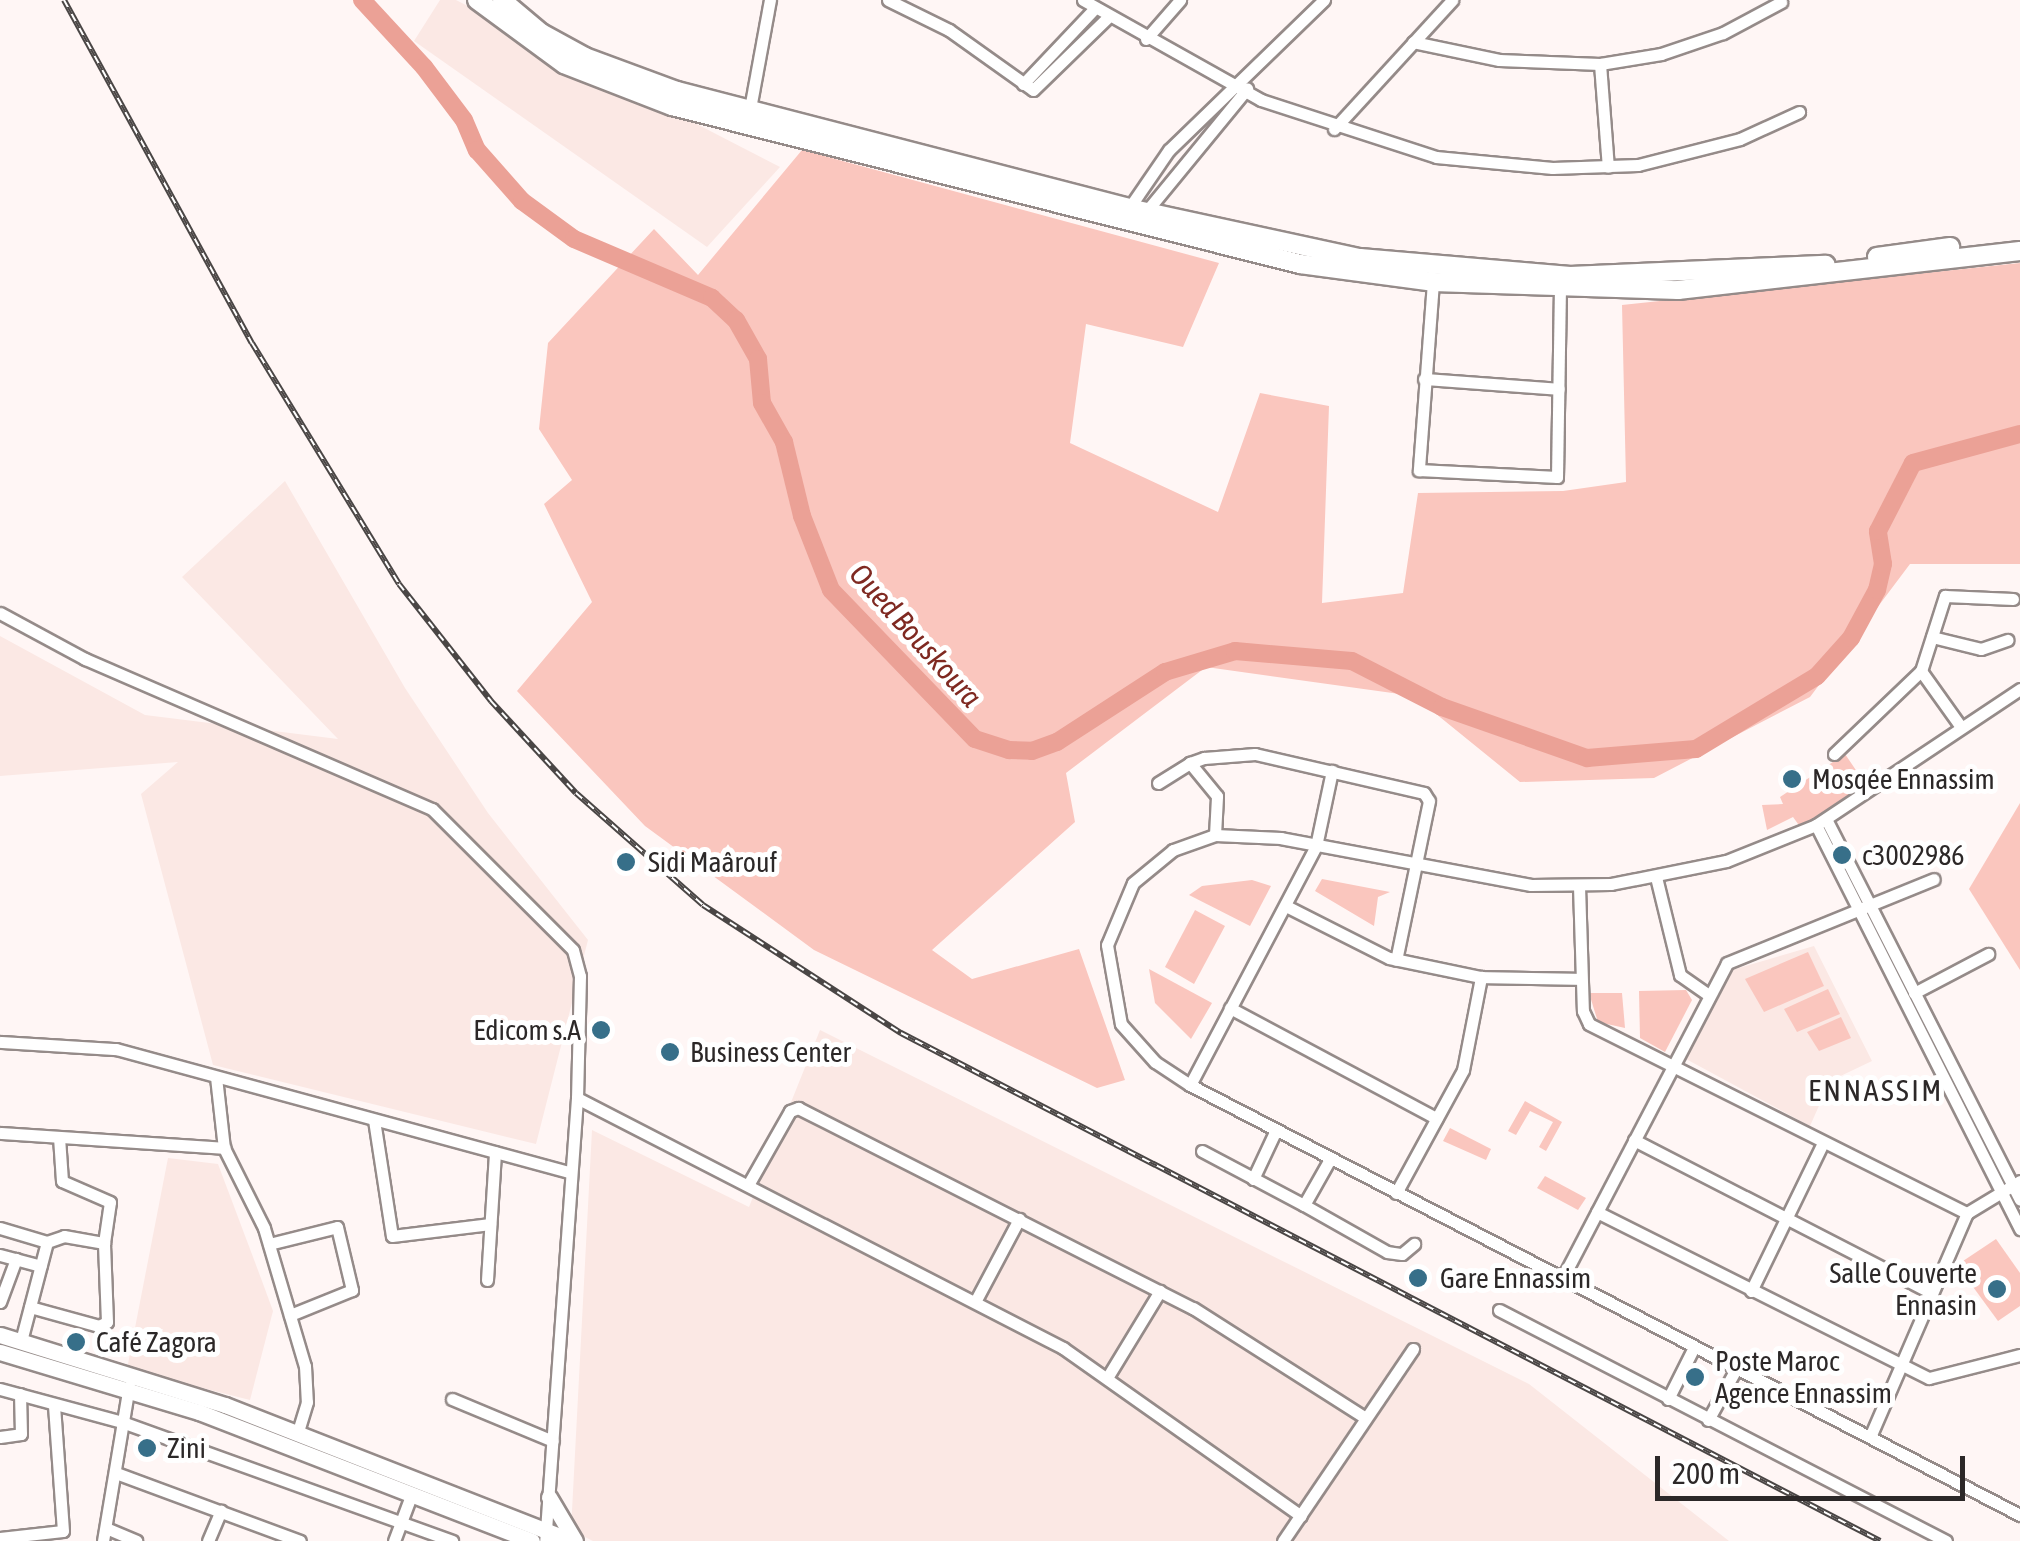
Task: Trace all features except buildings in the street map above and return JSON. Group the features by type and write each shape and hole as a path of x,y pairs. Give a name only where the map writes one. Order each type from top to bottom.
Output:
{"main road":[{"path":"477,0 536,47 590,77 1135,217 1300,264 1433,282 1560,290 1736,288 2020,251"},
{"path":"502,0 541,33 585,57 748,118"},
{"path":"1135,217 1360,258 1570,276 1756,272 2020,240"}],"street":[{"path":"748,118 770,0"},
{"path":"888,0 949,30 1035,89 1107,18"},
{"path":"1083,0 1107,18 1231,86 1334,129 1436,157 1608,168 1674,159 1799,112"},
{"path":"1146,40 1180,0"},
{"path":"1135,217 1160,160 1231,86 1251,76 1324,0"},
{"path":"1334,129 1452,0"},
{"path":"1413,42 1499,60 1600,64 1708,38 1781,2"},
{"path":"1024,84 1095,8"},
{"path":"1600,64 1608,168"},
{"path":"1135,217 1246,92 1251,76"},
{"path":"1433,282 1418,470 1557,477 1560,290"},
{"path":"1424,379 1559,389"},
{"path":"1834,754 1921,671 1945,596 2014,599"},
{"path":"0,613 86,659 444,818 573,950 580,976 576,1098 549,1497 541,1538"},
{"path":"1932,636 1981,650 2007,640"},
{"path":"1921,671 1960,728"},
{"path":"2020,688 1821,822 1726,861 1656,877 1579,886 1503,882 1316,846 1215,835 1173,850 1134,883 1106,945 1112,999 1122,1024 1155,1062 1190,1085 2020,1515"},
{"path":"1158,782 1190,764 1255,754 1428,796 1396,960"},
{"path":"1190,764 1217,796 1215,835"},
{"path":"1190,1085 1316,846 1332,771"},
{"path":"1821,822 1870,902 1914,994 2016,1183 2020,1198"},
{"path":"1821,822 1856,910 2020,1229"},
{"path":"1656,877 1680,975 1708,996"},
{"path":"1562,1279 1708,996 1737,956 1934,879"},
{"path":"1579,886 1581,979 1590,1024 1967,1214"},
{"path":"1286,906 1396,960 1481,977 1581,979"},
{"path":"1914,994 1988,954"},
{"path":"1396,1194 1472,1046 1481,977"},
{"path":"1230,1008 1436,1118"},
{"path":"0,1042 116,1049 570,1172"},
{"path":"216,1077 224,1148 269,1244 308,1387 298,1432"},
{"path":"576,1098 976,1300 1106,1378 1301,1516"},
{"path":"748,1184 790,1111 798,1108 1160,1292 1364,1417"},
{"path":"374,1120 392,1236 490,1224"},
{"path":"1253,1178 1276,1130"},
{"path":"0,1133 224,1148"},
{"path":"30,1307 105,1324 104,1243 110,1202 62,1180 58,1136"},
{"path":"1634,1140 1932,1293"},
{"path":"1751,1291 1823,1143"},
{"path":"1202,1151 1388,1252 1402,1254 1414,1244"},
{"path":"488,1280 495,1152"},
{"path":"1304,1205 1330,1159"},
{"path":"1870,1438 1967,1214 2016,1183"},
{"path":"1597,1212 1900,1368 1940,1378 2020,1355"},
{"path":"976,1300 1019,1219"},
{"path":"269,1244 333,1226 341,1241 352,1290 290,1316"},
{"path":"0,1228 47,1242 64,1236 104,1243"},
{"path":"21,1342 47,1242"},
{"path":"0,1255 42,1266"},
{"path":"0,1302 16,1260"},
{"path":"1106,1378 1160,1292"},
{"path":"1499,1310 1946,1541"},
{"path":"0,1335 412,1493 541,1538 573,1541"},
{"path":"1668,1399 1694,1348"},
{"path":"1283,1541 1413,1349"},
{"path":"0,1352 298,1432 541,1538"},
{"path":"1708,1420 1736,1370"},
{"path":"130,1384 104,1534 136,1541"},
{"path":"0,1388 122,1422 452,1541"},
{"path":"0,1437 21,1434 20,1394"},
{"path":"452,1399 553,1441"},
{"path":"0,1538 63,1531 54,1404"},
{"path":"116,1473 300,1541"},
{"path":"394,1541 412,1493"},
{"path":"549,1497 573,1541"},
{"path":"208,1541 221,1511"}],"shaded area":[{"path":"440,0 456,0 780,167 707,247 414,41"},
{"path":"802,150 1219,263 1183,347 1086,324 1070,443 1218,512 1260,393 1329,406 1322,603 1403,593 1418,493 1563,491 1626,482 1622,305 2020,263 2020,564 1910,564 1810,697 1654,778 1520,782 1414,696 1206,667 1066,773 1075,822 932,950 972,979 1079,949 1125,1080 1097,1088 814,950 645,826 517,691 592,602 544,504 572,480 539,429 548,343 654,229 698,275"},
{"path":"285,481 405,688 488,813 588,940 536,1144 213,1065 141,794 178,762 0,776 0,636 145,715 338,739 182,577"},
{"path":"1845,754 1866,785 1801,828 1793,817 1767,830 1762,805 1783,804 1780,797"},
{"path":"2020,803 2020,970 1969,889"},
{"path":"1322,879 1390,892 1378,897 1374,926 1315,891"},
{"path":"1252,880 1271,886 1250,926 1189,895 1202,886"},
{"path":"1195,910 1225,926 1194,984 1165,967"},
{"path":"1814,946 1872,1061 1830,1081 1810,1126 1686,1059 1732,970"},
{"path":"1808,952 1824,986 1764,1012 1745,979"},
{"path":"1149,969 1212,1003 1191,1039 1155,1003"},
{"path":"1828,989 1840,1014 1797,1032 1784,1009"},
{"path":"1686,990 1692,1000 1665,1052 1640,1038 1639,991"},
{"path":"1589,993 1622,993 1625,1028 1598,1022"},
{"path":"1841,1017 1851,1038 1819,1051 1807,1032"},
{"path":"820,1030 1529,1384 1729,1541 593,1541 571,1530 592,1130 749,1207"},
{"path":"1525,1101 1562,1122 1546,1151 1539,1147 1553,1122 1530,1111 1516,1135 1508,1131"},
{"path":"1450,1128 1491,1149 1486,1160 1443,1141"},
{"path":"168,1158 218,1164 273,1311 250,1400 127,1369"},
{"path":"1545,1176 1586,1198 1578,1210 1537,1188"},
{"name":"Salle Couverte Ennasin","path":"1996,1239 2020,1273 2020,1306 1998,1321 1957,1265"}],"waterway":[{"name":"Oued Bouskoura","path":"362,0 424,67 464,120 477,150 522,201 574,239 712,298 736,320 758,359 762,403 784,442 802,516 831,590 975,739 1009,750 1032,751 1057,742 1165,672 1235,651 1352,661 1442,707 1587,758 1696,749 1817,676 1851,638 1877,590 1883,564 1878,531 1913,463 2020,434"}],"railway":[{"path":"64,0 252,343 399,584 491,701 576,793 703,905 901,1033 1880,1541"}],"place":[{"name":"Mosqée Ennassim","path":"1792,779"},
{"name":"c3002986","path":"1842,855"},
{"name":"Sidi Maârouf","path":"626,862"},
{"name":"Edicom s.A","path":"601,1030"},
{"name":"Business Center","path":"670,1052"},
{"name":"Gare Ennassim","path":"1418,1278"},
{"name":"Salle Couverte Ennasin","path":"1997,1289"},
{"name":"Café Zagora","path":"76,1342"},
{"name":"Poste Maroc Agence Ennassim","path":"1695,1377"},
{"name":"Zini","path":"147,1448"}],"district":[{"name":"ENNASSIM","path":"1876,1090"}]}
